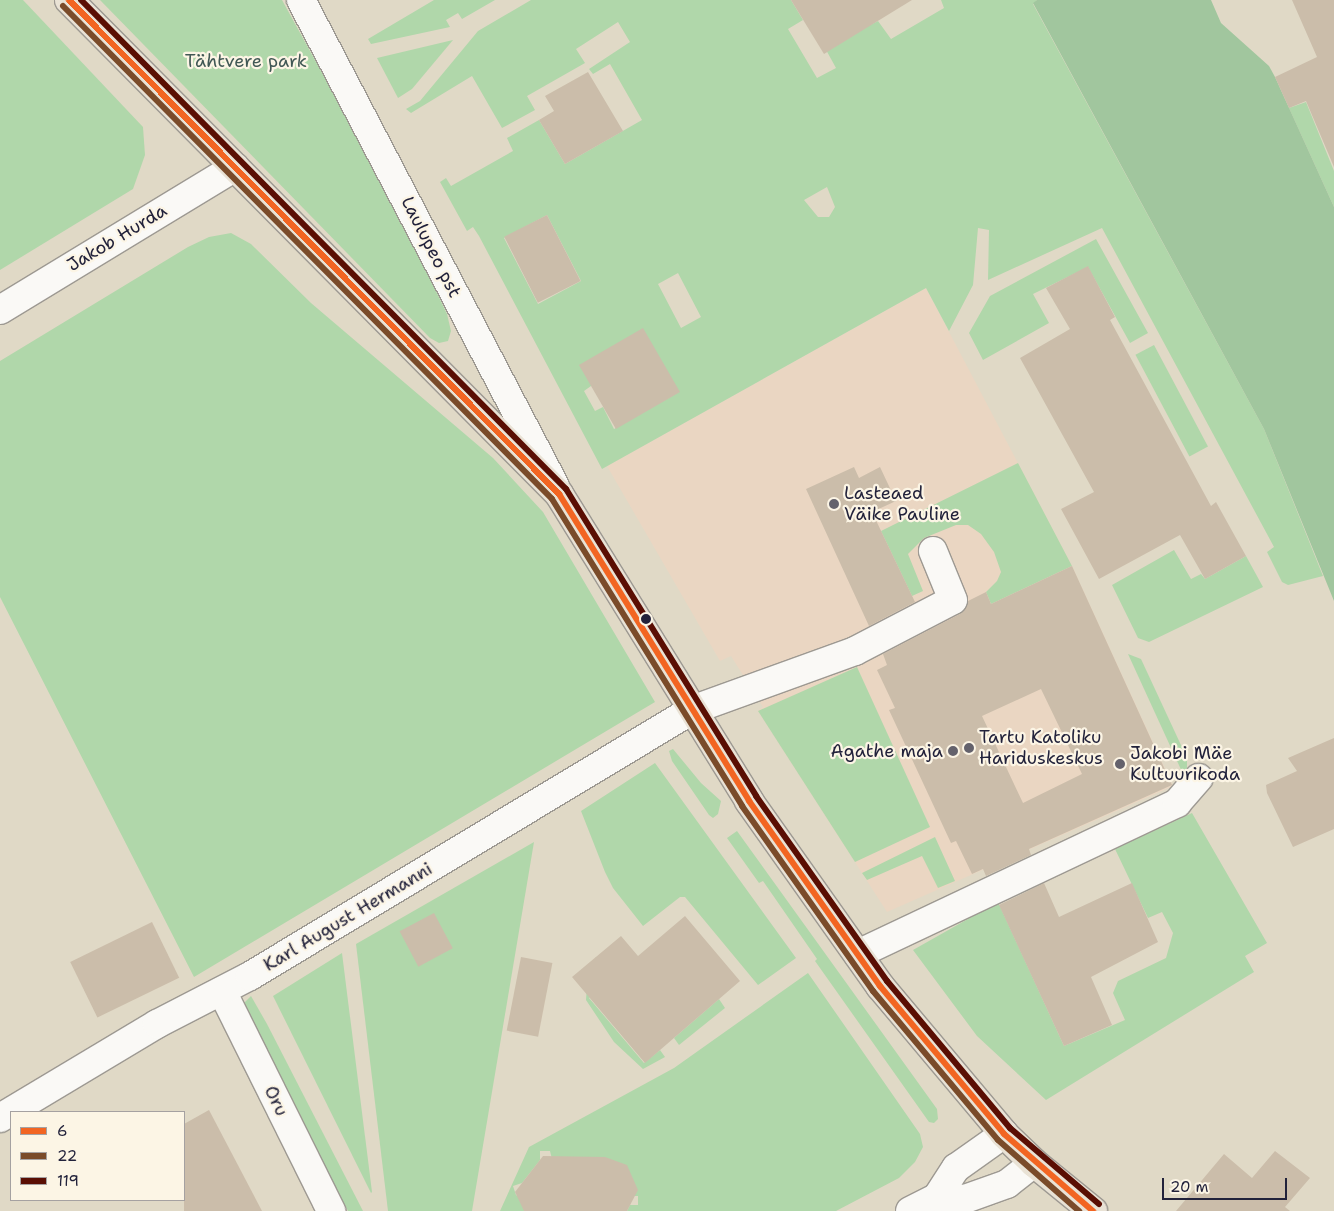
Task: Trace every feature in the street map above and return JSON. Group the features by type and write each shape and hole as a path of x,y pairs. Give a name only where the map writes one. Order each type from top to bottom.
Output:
{"main road":[{"path":"69,0 559,494 749,801 858,954 950,1072 1004,1134 1034,1163 1093,1211"}],"street":[{"name":"Laulupeo pst","path":"301,0 559,494"},
{"name":"Jakob Hurda","path":"0,310 235,167"},
{"name":"Karl August Hermanni","path":"12,1111 157,1024 222,991 692,710 856,651 953,600 933,551"},
{"path":"858,954 1177,803 1200,778"},
{"name":"Oru","path":"222,991 331,1211"},
{"path":"921,1207 956,1168 1004,1134"},
{"path":"921,1207 965,1199 1007,1184 1034,1163"}],"shaded area":[{"path":"926,288 1072,566 1173,786 887,912 758,711 763,707 731,656 720,661 607,466"}],"green space":[{"path":"0,0 23,0 143,127 145,155 133,189 0,270"},
{"name":"Tähtvere park","path":"100,0 282,0 398,211 447,314 451,331 448,341 439,343 430,338"},
{"path":"434,0 495,0 462,19 458,13 446,20 450,27 371,44 368,39"},
{"path":"531,0 791,0 803,20 788,29 817,78 836,68 825,48 878,21 891,39 944,8 941,0 1037,0 1033,4 1264,429 1323,576 1288,585 1282,582 1267,552 1274,547 1102,228 988,280 989,230 978,228 973,285 949,331 926,288 602,469 479,236 473,227 467,231 440,182 446,178 451,186 513,151 507,138 539,120 565,164 642,120 610,64 593,74 589,69 630,42 618,22 576,49 585,63 527,96 535,110 502,128 472,76 411,113 406,109 420,101 478,31","holes":["827,187 835,207 829,217 818,217 804,200","547,215 581,281 538,304 504,238","678,273 701,317 681,328 658,284","591,386 679,392 614,429 603,407 595,411 584,391"]},
{"path":"1037,0 1211,0 1221,23 1269,66 1275,77 1334,207 1334,601 1264,429 1033,3"},
{"path":"453,40 412,89 398,98 377,58"},
{"path":"1306,102 1334,171 1334,207 1289,108"},
{"path":"231,233 251,244 311,303 493,458 543,512 655,702 194,977 0,597 0,361 188,247 209,237"},
{"path":"1096,239 1148,333 1130,343 1088,267 1033,294 1049,323 983,360 969,333 990,296"},
{"path":"1154,345 1208,447 1189,456 1135,355"},
{"path":"1018,463 1072,566 991,604 986,592 997,581 1001,572 994,552 981,534 968,525 956,525 924,538 908,554 923,591 912,596 881,531"},
{"path":"1174,550 1191,579 1201,574 1205,579 1246,556 1263,587 1149,642 1138,638 1112,585"},
{"path":"1128,654 1141,659 1187,758 1187,774 1183,774"},
{"path":"857,667 930,827 855,862 758,711"},
{"path":"673,749 701,783 721,801 718,814 713,818 672,761 669,751"},
{"path":"655,763 796,958 758,985 685,897 680,897 643,926 613,888 605,872 581,811"},
{"path":"1192,813 1267,943 1245,956 1254,972 1046,1100 977,1036 913,950 998,902 1064,1046 1125,1020 1113,993 1118,981 1166,958 1173,933 1162,912 1148,918 1115,849"},
{"path":"737,831 937,1109 938,1119 934,1123 929,1122 815,961 817,959 763,881 759,883 727,838"},
{"path":"935,837 955,881 938,888 922,856 867,880 862,873"},
{"path":"534,842 472,1211 388,1211 356,944"},
{"path":"342,953 372,1192 371,1193 273,996"},
{"path":"596,957 613,977 589,998 644,1063 660,1050 665,1057 643,1069 614,1042 586,1000 588,970"},
{"path":"808,973 920,1134 923,1147 915,1162 899,1178 836,1211 627,1211 630,1205 638,1205 638,1196 631,1196 590,1162 589,1157 581,1157 579,1163 552,1159 550,1151 540,1151 540,1160 522,1183 513,1186 516,1195 537,1211 500,1211 529,1147 674,1068"},
{"path":"251,996 363,1211 348,1211 243,1013 244,1003"},
{"path":"719,999 725,1008 679,1045 674,1038"}],"building":[{"path":"791,0 912,0 824,54"},
{"path":"1292,0 1334,0 1334,167 1306,101 1289,108 1275,77 1317,57"},
{"path":"588,72 623,131 565,164 539,120 554,111 545,96"},
{"path":"547,215 581,281 538,303 504,237"},
{"path":"1088,266 1115,317 1110,320 1211,506 1216,502 1246,556 1205,579 1180,535 1099,579 1061,509 1094,492 1020,358 1070,329 1046,288"},
{"path":"643,328 680,392 616,429 579,365"},
{"path":"854,467 859,478 880,467 896,501 872,512 915,602 869,626 806,489"},
{"path":"1072,566 1172,785 1029,849 1031,855 986,876 983,869 972,874 956,841 951,843 889,710 895,708 877,670 887,665 883,654 960,614 968,601 986,592 991,604","holes":["1041,689 1082,774 1023,803 982,716"]},
{"path":"1334,738 1334,829 1293,847 1267,793 1266,785 1297,771 1288,758"},
{"path":"1044,883 1059,917 1132,883 1158,942 1091,977 1112,1025 1064,1046 999,905"},
{"path":"434,913 453,948 418,967 400,931"},
{"path":"685,916 740,981 645,1063 572,977 621,936 638,956"},
{"path":"152,922 179,978 97,1018 70,962"},
{"path":"521,957 552,963 538,1037 507,1031"},
{"path":"209,1110 262,1211 184,1211 185,1123"},
{"path":"1275,1151 1310,1178 1285,1207 1290,1211 1176,1211 1224,1154 1252,1178"},
{"path":"543,1156 605,1157 627,1165 638,1190 627,1211 524,1211 515,1192"}],"transit line":[{"name":"6","path":"69,0 559,494 749,801 880,986 1004,1134 1093,1211"},
{"name":"119","path":"81,0 566,489 756,796 887,981 1010,1128 1099,1204"},
{"name":"22","path":"63,6 552,499 742,806 873,991 998,1140 1079,1211"}],"place":[{"name":"Lasteaed Väike Pauline","path":"834,504"},
{"name":"Tartu Katoliku Hariduskeskus","path":"969,748"},
{"name":"Agathe maja","path":"953,751"},
{"name":"Jakobi Mäe Kultuurikoda","path":"1120,764"}]}
